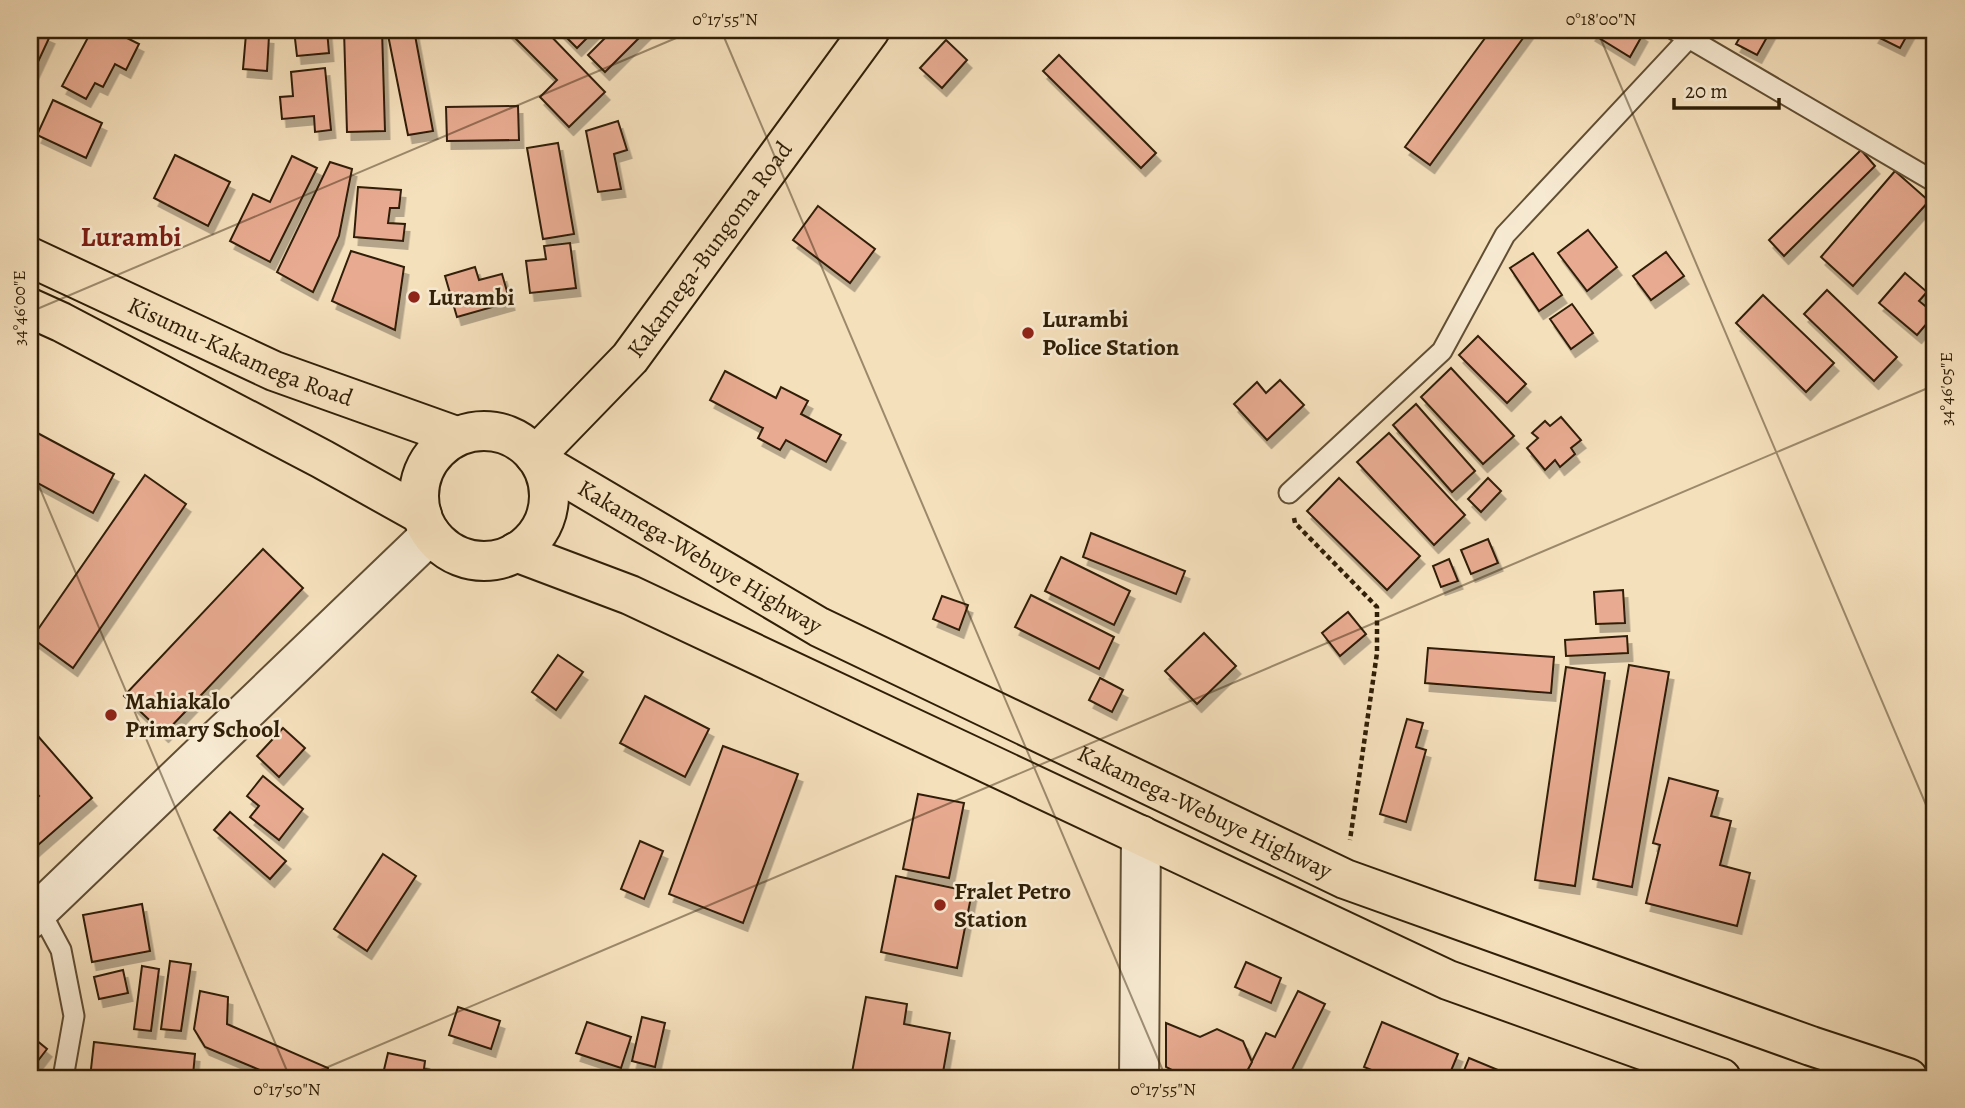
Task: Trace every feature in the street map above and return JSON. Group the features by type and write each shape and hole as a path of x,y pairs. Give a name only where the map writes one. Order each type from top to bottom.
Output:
{"main road":[{"name":"Kakamega-Bungoma Road","path":"537,459 630,358 870,30"},
{"name":"Kisumu-Kakamega Road","path":"30,257 274,371 456,436 477,430 499,432 519,441 537,459"},
{"path":"40,315 322,458 427,525 453,552 480,561 499,559 516,552 532,539 543,522 548,502 547,482 537,459"},
{"path":"427,525 419,497 421,478 428,460 441,446 456,436"},
{"name":"Kakamega-Webuye Highway","path":"537,459 819,627 1345,879 1908,1078"},
{"name":"Kakamega-Webuye Highway","path":"516,552 630,595 1448,980 1721,1078"}],"street":[{"path":"34,914 427,525"},
{"path":"1139,1078 1141,835"}],"lane":[{"path":"1289,493 1443,351 1505,235 1682,35 1935,182"},
{"path":"34,914 61,950 74,1016 63,1078"}],"path":[{"path":"1289,493 1295,523 1377,607 1377,653 1345,879"}],"building":[{"path":"30,30 50,36 30,79"},
{"path":"92,30 111,30 139,44 126,70 115,64 103,87 95,83 86,99 62,86"},
{"path":"294,30 327,30 329,53 297,56"},
{"path":"344,30 382,30 385,131 347,132"},
{"path":"387,30 414,30 433,131 408,135"},
{"path":"507,30 545,30 605,92 569,127 540,97 557,80"},
{"path":"559,30 595,30 577,48"},
{"path":"613,30 647,30 605,72 588,55"},
{"path":"1491,30 1529,30 1430,165 1405,147"},
{"path":"1593,30 1637,30 1643,34 1630,57 1591,33"},
{"path":"1744,30 1771,30 1757,55 1736,44"},
{"path":"1877,30 1910,30 1900,48 1874,35"},
{"path":"246,34 269,36 267,71 243,69"},
{"path":"946,40 967,60 942,88 920,68"},
{"path":"1059,55 1156,153 1141,168 1043,71"},
{"path":"325,68 331,130 315,132 314,116 282,119 280,97 293,96 291,72"},
{"path":"53,100 102,123 86,158 37,135"},
{"path":"518,106 519,140 447,141 446,107"},
{"path":"618,121 627,150 614,154 621,189 598,192 586,131"},
{"path":"558,143 574,234 543,239 527,148"},
{"path":"1861,150 1875,166 1784,256 1769,240"},
{"path":"175,155 230,182 208,226 154,198"},
{"path":"292,156 317,168 270,262 230,241 253,194 270,202"},
{"path":"330,162 352,169 339,236 313,292 277,272"},
{"path":"1895,171 1929,201 1853,286 1821,257"},
{"path":"358,187 401,190 399,208 390,208 388,223 405,224 403,241 354,237"},
{"path":"818,206 875,249 850,283 793,240"},
{"path":"1588,230 1617,267 1587,291 1558,253"},
{"path":"570,243 576,288 530,293 526,261 546,259 544,246"},
{"path":"351,251 404,267 395,330 332,301"},
{"path":"1666,252 1684,276 1651,300 1633,276"},
{"path":"1533,253 1562,295 1539,311 1510,268"},
{"path":"475,267 479,280 502,274 510,302 457,317 445,276"},
{"path":"1905,273 1927,292 1919,301 1935,314 1917,335 1879,303"},
{"path":"1827,290 1897,357 1874,381 1804,314"},
{"path":"1763,295 1834,363 1806,392 1736,323"},
{"path":"1572,304 1593,333 1571,349 1550,319"},
{"path":"1478,336 1526,384 1507,403 1459,355"},
{"path":"1451,368 1514,436 1483,464 1421,397"},
{"path":"725,371 776,398 781,387 808,401 801,414 841,435 826,462 786,440 780,450 758,438 763,428 710,400"},
{"path":"1280,380 1304,405 1267,440 1234,404 1257,382 1266,393"},
{"path":"1416,404 1475,471 1452,492 1393,425"},
{"path":"1561,417 1581,440 1571,448 1575,454 1560,467 1555,460 1545,470 1527,448 1538,438 1532,433 1545,421 1550,426"},
{"path":"30,429 114,474 93,513 30,479"},
{"path":"1389,433 1465,515 1434,545 1357,462"},
{"path":"145,475 186,504 73,668 32,638"},
{"path":"1339,478 1420,556 1387,590 1307,511"},
{"path":"1488,478 1501,491 1481,512 1468,499"},
{"path":"1091,533 1185,571 1176,594 1083,557"},
{"path":"1488,539 1498,563 1471,574 1461,550"},
{"path":"263,549 303,588 164,734 124,696"},
{"path":"1061,557 1130,591 1114,625 1045,591"},
{"path":"1449,559 1458,581 1441,587 1433,566"},
{"path":"1623,590 1625,623 1596,624 1594,592"},
{"path":"1031,595 1114,637 1099,669 1015,627"},
{"path":"942,596 968,605 959,630 933,619"},
{"path":"1348,612 1366,634 1340,656 1322,633"},
{"path":"1204,633 1236,666 1197,704 1165,671"},
{"path":"1627,636 1628,653 1566,656 1565,640"},
{"path":"1428,648 1554,657 1551,693 1425,683"},
{"path":"558,655 583,672 556,710 532,692"},
{"path":"1629,665 1669,672 1632,887 1593,879"},
{"path":"1566,667 1605,673 1575,886 1535,880"},
{"path":"1100,678 1123,690 1112,712 1089,700"},
{"path":"645,696 709,729 685,777 620,743"},
{"path":"1407,719 1423,723 1416,747 1426,750 1406,822 1380,814"},
{"path":"30,727 92,798 30,852 30,805 39,796 30,786"},
{"path":"283,728 305,748 279,777 257,756"},
{"path":"723,746 798,774 743,923 669,894"},
{"path":"263,776 303,809 279,840 250,817 259,806 247,796"},
{"path":"1669,778 1718,791 1711,816 1731,821 1720,865 1750,873 1737,926 1646,903 1660,845 1653,843"},
{"path":"918,794 964,803 949,878 903,869"},
{"path":"230,812 286,861 270,879 214,830"},
{"path":"640,841 663,851 644,899 621,889"},
{"path":"383,854 416,876 367,951 334,929"},
{"path":"896,876 972,892 957,968 881,952"},
{"path":"142,904 150,951 92,962 83,915"},
{"path":"170,961 191,964 181,1031 161,1029"},
{"path":"1246,962 1281,978 1271,1003 1235,987"},
{"path":"142,966 159,969 151,1031 134,1029"},
{"path":"123,970 128,993 99,999 94,977"},
{"path":"200,991 228,997 227,1024 328,1068 326,1078 279,1078 205,1047 194,1029"},
{"path":"1298,991 1325,1004 1288,1078 1260,1078 1247,1071 1266,1033 1275,1037"},
{"path":"866,997 907,1004 904,1024 950,1033 942,1078 851,1078"},
{"path":"458,1007 500,1021 491,1049 449,1035"},
{"path":"642,1017 665,1023 655,1067 632,1061"},
{"path":"587,1022 631,1037 621,1068 576,1053"},
{"path":"1382,1022 1458,1054 1448,1078 1391,1078 1364,1067"},
{"path":"1166,1023 1200,1037 1217,1029 1243,1041 1252,1062 1247,1071 1260,1078 1187,1078 1166,1067"},
{"path":"30,1035 47,1049 30,1071"},
{"path":"94,1042 195,1054 193,1075 176,1073 175,1078 90,1078"},
{"path":"388,1053 425,1061 424,1069 431,1070 429,1078 382,1078"},
{"path":"1469,1058 1503,1072 1501,1078 1461,1078"}],"place":[{"name":"Lurambi","path":"414,297"},
{"name":"Lurambi Police Station","path":"1028,333"},
{"name":"Mahiakalo Primary School","path":"111,715"},
{"name":"Fralet Petro Station","path":"940,905"}],"district":[{"name":"Lurambi","path":"131,236"}]}
